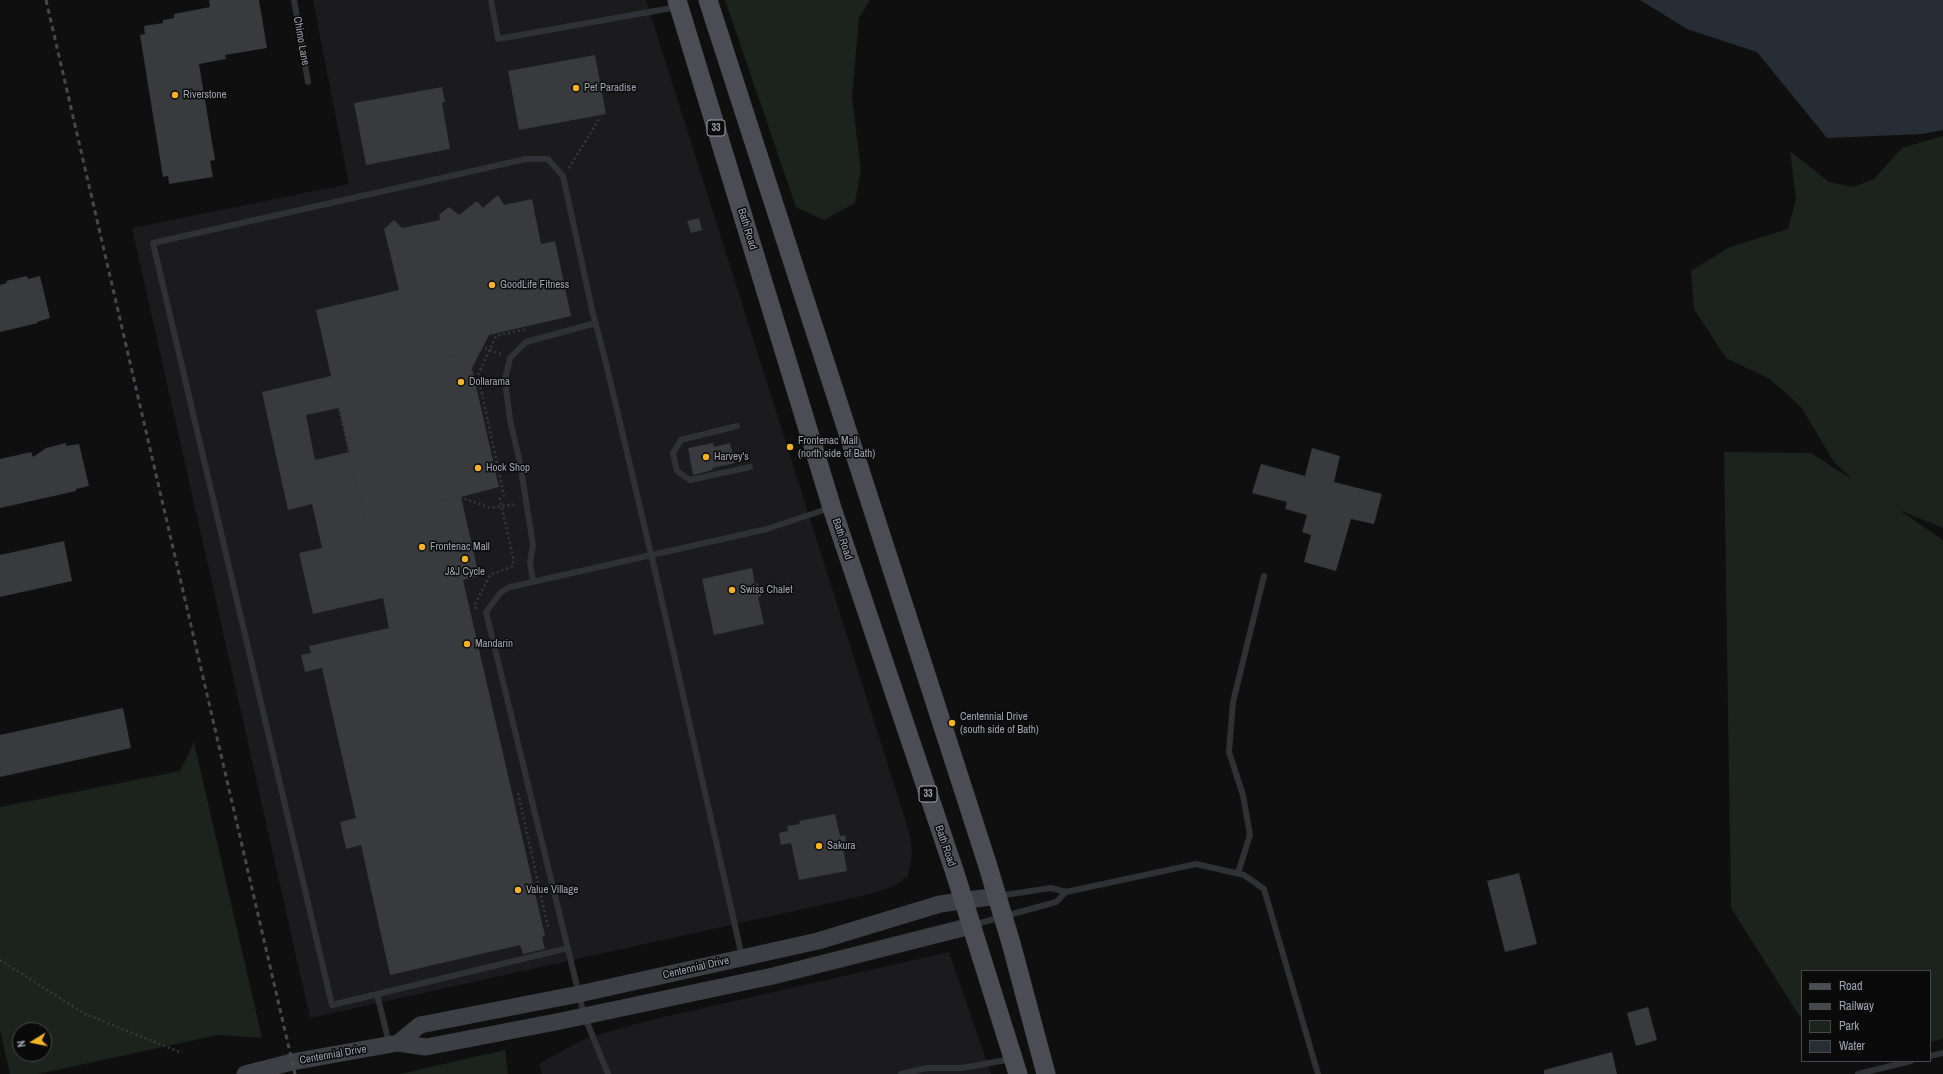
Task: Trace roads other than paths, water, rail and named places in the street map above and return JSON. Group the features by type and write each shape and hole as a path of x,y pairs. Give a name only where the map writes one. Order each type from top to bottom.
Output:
{"main road":[{"path":"708,0 997,896 1046,1074"},
{"name":"Bath Road","path":"678,3 832,508 972,926 1016,1066"},
{"name":"Centennial Drive","path":"393,1044 420,1025 579,994 818,940 940,904 997,896"},
{"name":"Centennial Drive","path":"245,1074 292,1062 393,1044 426,1047 556,1022 773,976 972,926"}],"lane":[{"name":"Chimo Lane","path":"294,0 308,82"},
{"path":"491,0 498,40 678,3"},
{"path":"568,948 332,1004 153,243 526,159 548,159 564,176 596,323 651,554 742,957"},
{"path":"533,581 530,562 533,546 520,463 510,420 506,380 510,358 526,342 596,323"},
{"path":"737,426 681,440 673,453 677,471 690,480 750,467"},
{"path":"608,1074 584,1015 486,612 500,592 510,586 767,528 832,508"},
{"path":"1238,873 1250,835 1243,795 1229,752 1233,702 1264,576"},
{"path":"997,896 1051,888 1066,892 1196,864 1244,875 1264,889 1318,1074"},
{"path":"972,926 1056,902 1066,892"},
{"path":"377,994 393,1044"},
{"path":"1931,1056 1943,1053"},
{"path":"1858,1074 1906,1062"},
{"path":"901,1074 927,1068 963,1071 1016,1066"}],"water":[{"path":"1640,0 1943,0 1943,130 1922,134 1827,138 1757,52 1687,29"}],"railway":[{"path":"46,0 295,1074"}],"place":[{"name":"Pet Paradise","path":"576,88"},
{"name":"Riverstone","path":"175,95"},
{"name":"GoodLife Fitness","path":"492,285"},
{"name":"Dollarama","path":"461,382"},
{"name":"Frontenac Mall (north side of Bath)","path":"790,447"},
{"name":"Harvey's","path":"706,457"},
{"name":"Hock Shop","path":"478,468"},
{"name":"Frontenac Mall","path":"422,547"},
{"name":"J&J Cycle","path":"465,559"},
{"name":"Swiss Chalet","path":"732,590"},
{"name":"Mandarin","path":"467,644"},
{"name":"Centennial Drive (south side of Bath)","path":"952,723"},
{"name":"Sakura","path":"819,846"},
{"name":"Value Village","path":"518,890"}]}
